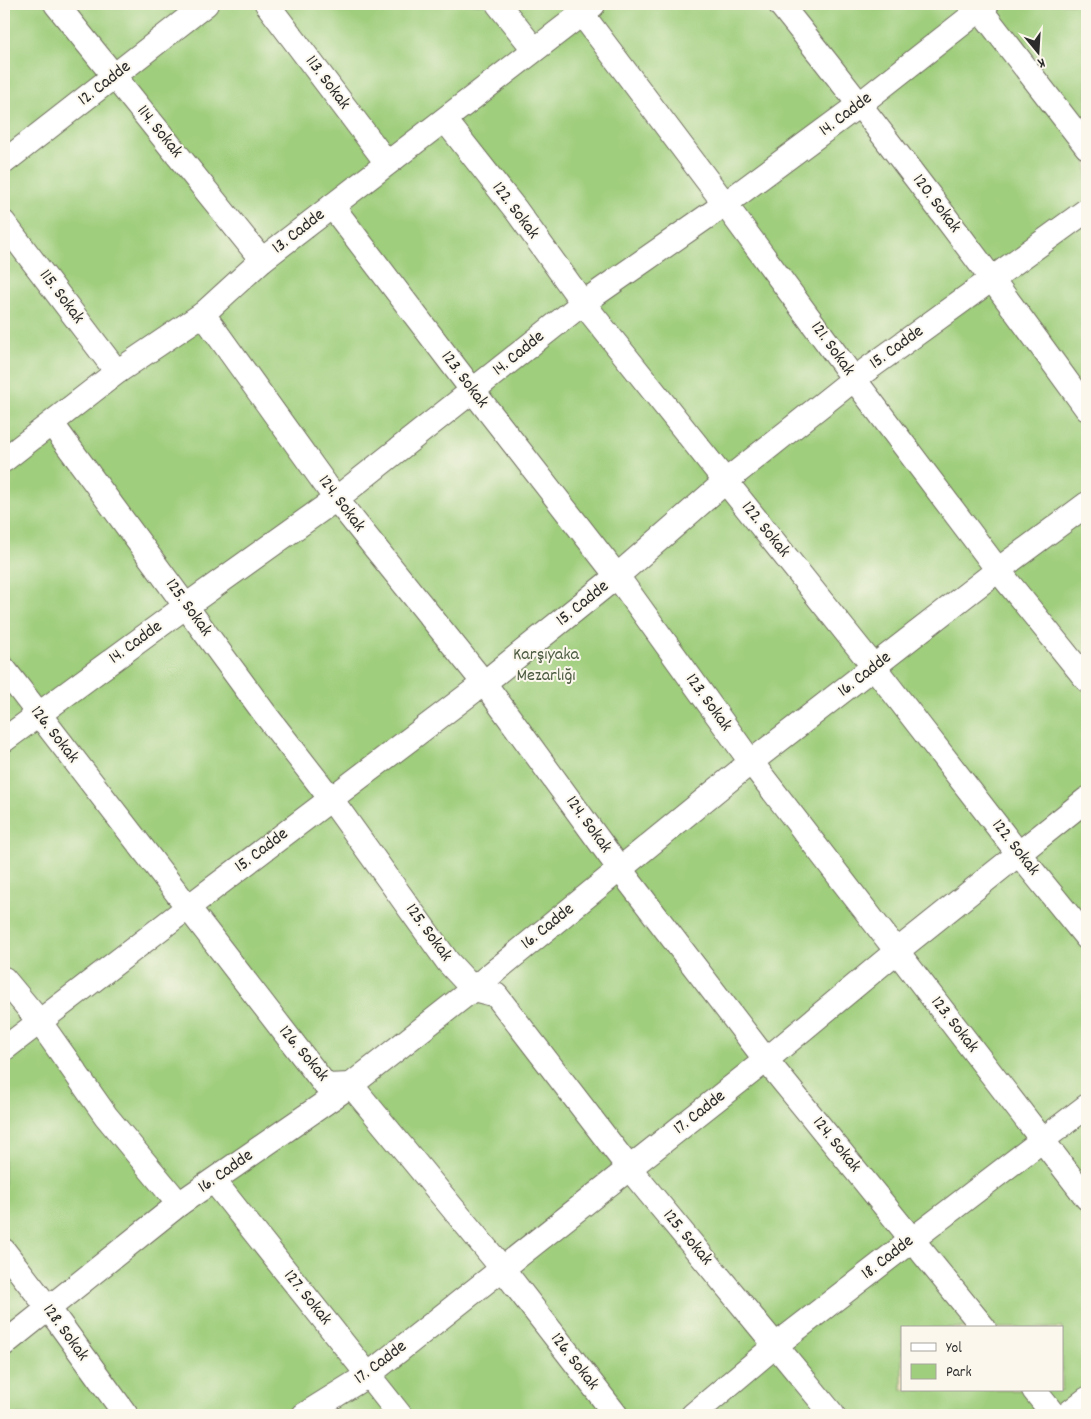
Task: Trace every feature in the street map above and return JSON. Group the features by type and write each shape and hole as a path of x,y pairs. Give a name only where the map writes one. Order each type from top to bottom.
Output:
{"lane":[{"name":"114. Sokak","path":"56,4 262,260"},
{"name":"12. Cadde","path":"4,162 206,4"},
{"name":"113. Sokak","path":"267,4 387,163"},
{"path":"498,4 534,49"},
{"name":"120. Sokak","path":"780,4 860,104 993,279 1087,410"},
{"path":"981,5 1087,147"},
{"name":"14. Cadde","path":"4,740 186,606 336,499 583,303 726,204 860,104 981,5"},
{"name":"13. Cadde","path":"4,460 117,372 203,314 262,260 588,9"},
{"name":"121. Sokak","path":"588,9 726,204 854,379 998,570 1087,680"},
{"name":"122. Sokak","path":"445,120 516,210 583,303 874,667 1018,854 1087,938"},
{"name":"123. Sokak","path":"332,206 473,392 617,576 751,762 1087,1198"},
{"name":"15. Cadde","path":"4,1049 484,684 617,576 726,481 854,379 1087,210"},
{"name":"115. Sokak","path":"4,223 117,372"},
{"name":"124. Sokak","path":"203,314 336,499 484,684 619,868 766,1060 982,1326"},
{"name":"125. Sokak","path":"52,424 265,714 331,799 448,962 472,989 496,995 629,1168 833,1415"},
{"name":"16. Cadde","path":"4,1344 180,1204 351,1085 751,762 998,570 1087,504"},
{"name":"126. Sokak","path":"4,670 326,1086 351,1085 502,1268 616,1415"},
{"name":"17. Cadde","path":"304,1415 368,1375 766,1060 897,951 1087,799"},
{"path":"4,978 39,1021 106,1116 180,1204"},
{"name":"18. Cadde","path":"693,1415 776,1345 1087,1106"},
{"name":"127. Sokak","path":"214,1181 400,1415"},
{"name":"128. Sokak","path":"4,1251 126,1415"},
{"path":"1036,1392 1054,1415"},
{"path":"1066,1415 1087,1399"}],"green space":[{"name":"Karşıyaka Mezarlığı","path":"4,4 1087,4 1087,1415 4,1415"}]}
